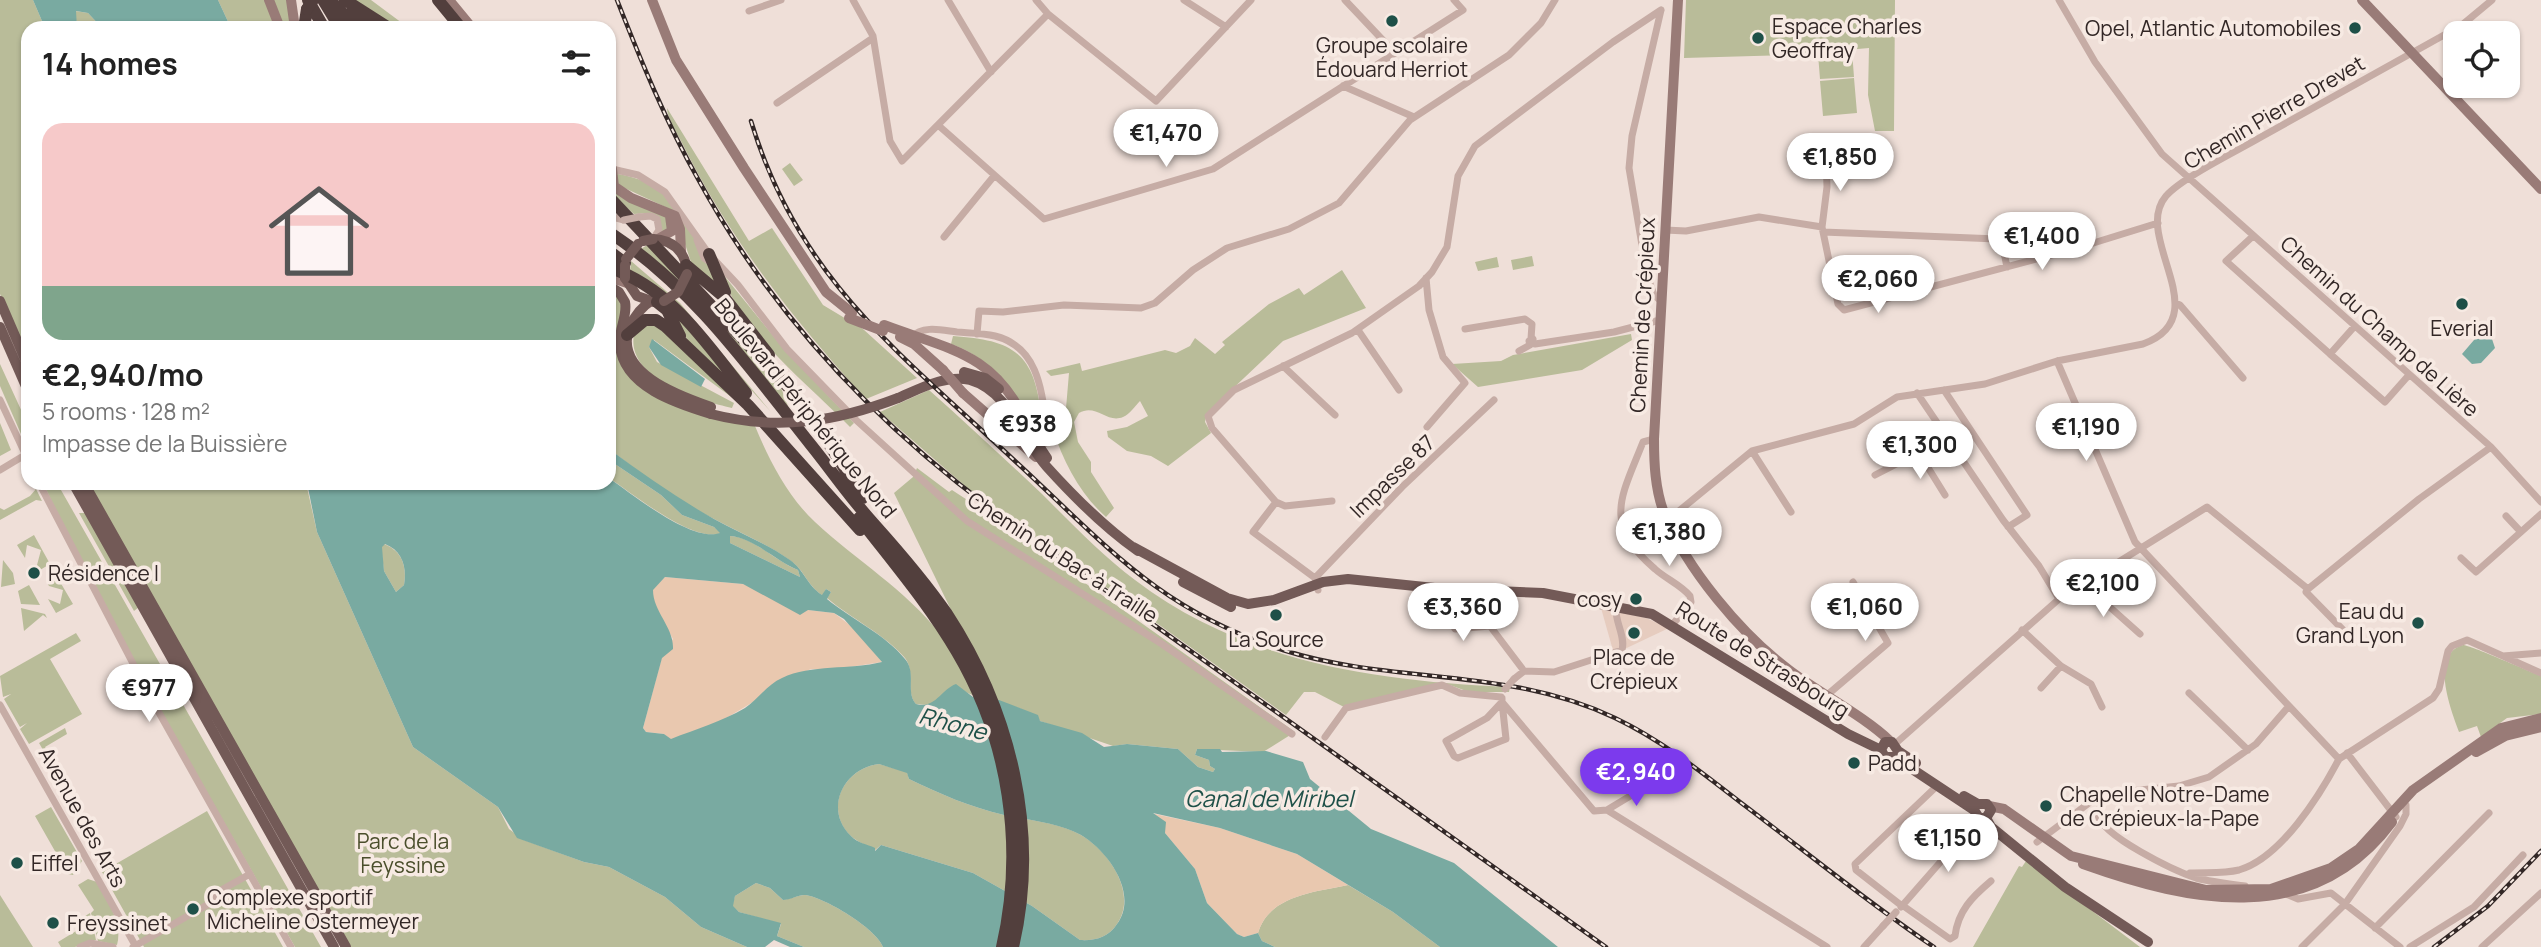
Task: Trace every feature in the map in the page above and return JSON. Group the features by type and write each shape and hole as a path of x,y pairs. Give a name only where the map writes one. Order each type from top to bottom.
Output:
{"highway":[{"path":"323,0 336,21"},
{"path":"330,0 338,21"},
{"path":"330,0 350,21"},
{"path":"343,0 368,21"},
{"path":"438,0 455,21"},
{"path":"305,21 309,3"},
{"path":"309,3 320,21"},
{"path":"616,195 789,388 826,439 882,541"},
{"path":"616,228 635,240 648,241"},
{"name":"Boulevard Périphérique Nord","path":"616,237 655,264 689,295 874,525 882,541"},
{"name":"Boulevard Périphérique Nord","path":"616,246 659,278 698,316 882,541 950,630"},
{"path":"616,256 625,262"},
{"path":"714,261 722,287 757,340"},
{"path":"687,269 724,297 775,362 789,388"},
{"path":"616,270 631,276 670,301 780,438 861,531 882,541"},
{"path":"657,301 665,308 688,346"},
{"path":"624,332 640,322 651,319 660,322 688,346 780,438"},
{"path":"950,630 983,703 1006,781 1012,863 1002,947"},
{"path":"950,630 992,698 1016,779 1023,860 1013,947"}],"main road":[{"path":"270,0 278,21"},
{"path":"291,0 294,21"},
{"path":"449,0 466,21"},
{"name":"Route de Strasbourg","path":"652,0 676,60 821,295 851,315 969,357 990,370 1011,393 1028,435 1069,488"},
{"name":"Chemin de Crépieux","path":"1654,439 1678,0"},
{"path":"2362,0 2541,189"},
{"path":"2516,162 2541,182"},
{"path":"616,191 665,210 678,221 681,251 687,269 678,292 640,309 624,332"},
{"path":"624,332 632,308 625,262 648,241 673,228 672,219 665,210"},
{"path":"648,241 671,243 681,251"},
{"path":"616,280 657,301"},
{"path":"616,290 625,302 624,332 629,354 646,375 712,411 752,416 799,417 848,409 896,396 942,374 961,372 979,376 1005,395 1048,468"},
{"path":"0,302 21,350"},
{"path":"0,327 21,375"},
{"name":"Route de Strasbourg","path":"910,338 963,393 1069,488 1102,524 1133,547 1227,598 1241,603 1267,602 1317,584 1348,579 1373,583 1543,593 1652,614 1673,624 1848,734 1890,748"},
{"path":"1654,439 1656,479 1667,521 1710,590 1756,644 1878,733 1890,748 1938,785 1983,811 2004,809 2039,840 2077,862 2122,878 2185,893 2239,899 2286,894 2325,879 2368,851 2413,790 2501,728 2541,718"},
{"path":"77,490 334,947"},
{"path":"88,490 346,947"},
{"path":"2039,840 2071,856 2206,890 2240,892 2271,889 2331,868 2359,849 2394,814 2485,746 2513,733 2541,727"},
{"path":"1890,748 1983,811 1991,827 2074,893 2151,945"}],"street":[{"path":"749,11 781,0"},
{"path":"866,0 855,3 873,38 890,141 902,162 1048,14"},
{"path":"948,0 991,72"},
{"path":"1036,0 1048,14 1156,101 1251,0"},
{"path":"1184,0 1226,27"},
{"path":"1345,0 1395,53"},
{"path":"938,125 1044,219 1213,169 1463,10 1454,0"},
{"path":"977,334 979,311 1003,312 1062,305 1141,308 1150,305 1193,270 1227,248 1289,229 1336,205 1414,117 1509,55 1541,23 1555,0"},
{"name":"Chemin du Champ de Lière","path":"2059,0 2088,51 2162,154 2192,178 2252,237 2408,376 2491,447 2541,502"},
{"name":"Chemin Pierre Drevet","path":"2158,223 2165,197 2192,178 2414,54 2462,25 2492,0"},
{"path":"1332,500 1285,506 1276,502 1212,428 1208,419 1211,412 1234,390 1358,330 1426,278 1447,247 1458,176 1475,146 1603,49 1661,10 1677,12"},
{"path":"1661,10 1632,136 1629,168 1647,275 1654,295 1661,301"},
{"path":"777,103 873,38"},
{"path":"1343,86 1414,117"},
{"path":"1673,624 1691,602 1690,596 1655,569 1629,542 1667,521 1752,451 1854,424 1891,400 1917,393 1985,384 2057,361 2152,340 2170,322 2175,303 2158,223 2070,250 1844,310 1838,304 1823,230 1827,187 1826,157"},
{"name":"Chemin du Bac à Traille","path":"616,171 642,177 670,197 696,234 704,258 714,261 768,327 816,379 967,521 1162,644 1292,734"},
{"path":"944,237 994,176"},
{"path":"616,218 624,220 651,216 657,219 659,230 648,241"},
{"path":"1665,230 1686,231 1759,217 1823,230 1997,239 2002,243 2007,267"},
{"path":"2252,237 2226,261 2330,354 2385,402 2408,376"},
{"path":"1426,278 1429,310 1443,357 1465,383 1427,427"},
{"path":"2175,303 2180,305 2243,378"},
{"path":"1465,329 1525,319 1532,324 1532,343"},
{"path":"1519,351 1532,343 1614,332 1660,320"},
{"path":"2330,354 2354,327"},
{"path":"910,338 926,329 1003,339 1033,364 1041,389 1048,439 1041,449"},
{"path":"1358,330 1399,390"},
{"path":"2057,361 2135,542 2339,759"},
{"path":"1283,366 1335,415"},
{"path":"1944,390 2027,515 2008,527"},
{"path":"1917,393 2008,527 2039,566 2059,599"},
{"path":"0,400 21,445"},
{"name":"Impasse 87","path":"1317,584 1402,487 1494,400"},
{"path":"1875,475 1947,438"},
{"name":"Chemin de Crépieux","path":"1629,542 1620,521 1622,502 1643,442 1654,439"},
{"path":"2351,638 2306,592 2308,589 2419,499 2491,447"},
{"path":"1752,451 1791,512"},
{"path":"1919,453 1945,495"},
{"path":"0,470 21,461"},
{"path":"43,490 146,690 291,947"},
{"path":"1276,502 1252,532 1317,584"},
{"path":"1890,748 2059,599 2207,506 2308,589"},
{"path":"2461,558 2476,572 2541,514"},
{"path":"2506,516 2521,532"},
{"path":"1826,696 1888,643 1853,582"},
{"path":"2084,583 2140,634"},
{"path":"1435,587 1455,629 1490,625 1524,671"},
{"path":"1502,699 1506,739 1458,758 1454,756 1446,746 1446,741 1487,718 1502,699 1505,689 1524,671 1556,672 1622,650 1624,644 1615,614 1616,606"},
{"path":"2022,630 2061,666 2091,684 2102,707"},
{"path":"2186,873 2224,872 2255,863 2308,812 2339,759 2432,698 2439,690 2445,656 2452,646 2472,642 2498,657 2541,673"},
{"path":"2498,657 2541,653"},
{"path":"2041,688 2061,666"},
{"path":"1325,737 1346,708 1442,685 1460,693 1502,699 1594,811 1607,810 1650,784"},
{"path":"2189,692 2248,750"},
{"name":"Avenue des Arts","path":"0,705 134,946"},
{"path":"2039,840 2104,793 2195,784 2248,750 2289,706"},
{"path":"2347,753 2394,814"},
{"path":"1938,785 1856,864 1856,870 1900,908 1950,939 1955,936 1963,908 1991,881"},
{"path":"2104,793 2098,815 2105,830 2195,877 2271,889"},
{"path":"2302,947 2345,904 2400,826 2406,814 2406,805"},
{"path":"1607,810 1827,947"},
{"path":"1864,947 1983,811"},
{"path":"2375,928 2489,813"},
{"path":"2410,947 2474,907 2523,855"},
{"path":"134,946 207,905 223,889 250,874"},
{"path":"2286,894 2298,899 2328,892 2400,947"},
{"path":"2482,947 2541,893"},
{"path":"80,947 90,943 113,947"}],"green space":[{"path":"0,0 33,0 42,21 21,21 21,343 0,294"},
{"path":"218,0 267,0 274,21 228,21"},
{"path":"272,0 288,0 291,21 280,21"},
{"path":"353,0 371,0 399,21 384,21"},
{"path":"1686,0 1895,0 1894,131 1875,131 1868,95 1869,48 1791,55 1684,58"},
{"path":"75,11 88,13 95,21 76,21"},
{"path":"1852,51 1854,77 1820,79 1818,54"},
{"path":"1854,78 1857,113 1823,116 1820,81"},
{"path":"667,108 749,241 772,228 823,305 863,329 917,378 866,399 788,308 741,244 699,176 668,116"},
{"path":"790,163 803,180 794,186 782,169"},
{"path":"618,174 644,181 667,197 696,238 715,282 692,265 674,211 618,185"},
{"path":"616,190 666,214 670,226 659,235 661,230 650,213 634,214 616,198"},
{"path":"647,245 761,362 780,385 791,414 699,299 641,249"},
{"path":"1532,256 1534,266 1513,270 1511,260"},
{"path":"1497,257 1499,267 1478,271 1475,262"},
{"path":"631,261 680,303 771,412 737,374 630,273"},
{"path":"1342,270 1366,308 1283,341 1207,413 1205,422 1211,433 1168,466 1151,456 1127,451 1108,437 1107,431 1127,427 1148,416 1140,401 1123,417 1112,418 1091,410 1079,413 1074,422 1078,442 1091,462 1091,472 1114,508 1106,517 1088,498 1074,477 1053,430 1052,424 1055,422 1057,426 1065,420 1069,373 1051,376 1046,371 1080,363 1082,371 1165,350 1176,353 1190,346 1195,338 1215,354 1225,345 1222,342 1269,304 1299,288 1304,295"},
{"path":"722,273 784,349 854,423 850,427 759,336 731,295"},
{"path":"616,293 619,295 635,379 755,426 780,477 805,512 912,603 941,635 957,622 894,493 913,477 917,468 949,492 952,490 978,507 1295,732 1263,752 1197,749 1195,755 1209,760 1210,766 1215,769 1213,772 1198,767 1178,749 1127,744 1113,746 1040,721 1022,709 960,689 928,705 916,704 911,694 910,670 905,658 888,642 827,598 831,592 826,589 823,596 796,565 782,555 688,505 616,454"},
{"path":"667,304 755,408 688,341"},
{"path":"654,323 734,399 654,340 649,347 657,362 734,403 732,408 665,384 639,361 634,347 635,330"},
{"path":"1631,334 1632,340 1582,370 1478,387 1452,364 1501,361 1513,355"},
{"path":"953,336 1002,345 1023,360 1036,387 1043,422 1043,438 1037,437 1004,382 981,360 951,344"},
{"path":"0,364 21,410 21,434 0,386"},
{"path":"929,390 1087,539 1135,580 1177,608 1221,631 1266,649 1314,662 1411,679 1510,687 1509,692 1469,692 1447,684 1344,707 1315,692 1304,692 1286,715 972,492 880,412"},
{"path":"0,423 11,450 0,456"},
{"path":"616,465 661,495 682,515 714,527 721,533 695,531 647,505 616,483"},
{"path":"36,490 42,501 36,500 0,520 0,508 4,510"},
{"path":"46,490 61,490 321,947 295,947 133,659"},
{"name":"Parc de la Feyssine","path":"92,490 308,490 317,532 413,747 498,807 509,829 524,840 584,862 609,867 665,897 701,927 747,947 349,947"},
{"path":"79,513 85,513 139,607 134,611"},
{"path":"34,535 50,564 40,570 37,565 41,550 27,545 25,558 17,545"},
{"path":"730,536 748,540 798,570 800,577 730,543"},
{"path":"384,544 396,551 404,566 404,585 396,592 384,571 381,547"},
{"path":"3,560 13,573 15,584 1,587"},
{"path":"56,575 73,604 56,613 48,599 60,604 63,590 49,586 46,581"},
{"path":"29,585 40,605 21,604 18,591"},
{"path":"21,608 45,614 47,618 43,615 24,631"},
{"path":"76,633 81,641 50,659 82,714 29,744 20,729 27,723 20,727 4,699 11,694 3,697 0,676"},
{"path":"2463,645 2541,676 2541,714 2507,718 2481,737 2477,726 2459,732 2451,711 2445,671 2447,660 2453,651"},
{"path":"65,728 67,734 45,747 52,761 50,762 39,743"},
{"path":"879,764 907,772 909,779 967,804 1054,825 1081,835 1101,851 1117,874 1124,900 1123,912 1117,924 1101,937 1080,940 1032,906 973,873 881,845 874,851 856,840 847,832 841,821 838,810 842,789 857,772"},
{"path":"51,807 82,861 73,875 68,874 35,816"},
{"name":"Complexe sportif Micheline Ostermeyer","path":"207,811 283,947 144,947 102,872"},
{"path":"2026,861 2140,947 1973,947 2019,866 2022,867"},
{"path":"88,879 97,882 113,913 118,929 117,945 98,941 91,913 94,910 78,885"},
{"path":"756,883 770,888 783,900 805,895 824,901 861,923 883,947 804,947 777,936 781,924 739,912 732,906 735,896"},
{"path":"1348,885 1393,912 1440,947 1275,947 1262,941 1258,933 1272,910 1295,897"},
{"path":"0,895 33,947 0,947"},
{"path":"90,913 96,940 75,947 61,947 58,942 81,928 77,921"}],"sand":[{"path":"665,577 743,584 808,610 834,613 855,629 882,662 830,670 811,669 769,688 758,699 718,723 671,740 664,734 646,732 643,728 662,657 673,639 653,603 652,590"},
{"path":"1150,813 1220,828 1297,854 1348,885 1308,893 1283,903 1272,910 1258,933 1244,937 1237,934 1207,903 1195,869 1165,833 1165,826"}],"shaded area":[{"name":"Place de Crépieux","path":"1601,608 1646,618 1669,628 1614,654"}],"water":[{"path":"33,0 218,0 228,21 95,21 88,13 76,11 77,21 42,21"},
{"path":"2480,333 2492,339 2495,348 2481,363 2472,364 2462,354"},
{"path":"652,339 705,379 701,387 661,365 649,347"},
{"path":"616,454 687,503 790,560 822,595 826,589 831,592 827,599 878,634 905,659 910,670 911,694 916,704 928,704 956,684 973,697 999,700 1038,715 1040,721 1082,733 1104,747 1127,744 1178,749 1198,767 1213,772 1215,769 1210,766 1209,760 1195,755 1197,749 1220,749 1222,752 1266,751 1303,762 1310,779 1371,829 1454,863 1558,947 1440,947 1393,912 1297,854 1220,828 1153,813 1166,822 1165,833 1195,869 1207,903 1237,934 1244,937 1258,933 1262,941 1275,947 883,947 861,923 824,901 805,895 783,900 770,888 756,883 735,896 733,906 739,912 781,923 777,936 804,947 790,947 774,940 765,947 747,947 701,927 665,897 609,867 584,862 517,838 498,807 413,747 317,532 308,490 616,490 616,483 679,524 694,531 720,533 714,527 682,515 661,495 616,465","holes":["730,536 756,545 798,570 800,577 730,543","385,544 400,556 405,572 404,585 396,592 384,571 382,547","665,577 743,584 800,615 808,610 834,613 844,619 882,662 805,671 782,678 745,708 671,739 664,734 646,732 643,728 662,658 673,649 653,590","879,764 907,773 909,779 967,804 1053,825 1081,835 1101,851 1117,874 1124,900 1123,912 1117,924 1101,937 1080,940 1032,906 973,873 881,845 875,851 875,848 856,840 843,825 839,814 841,791 856,773"]}],"railway":[{"path":"617,0 675,136 726,227 791,318 866,401 949,476 993,510 1606,947"},
{"path":"751,121 771,177 796,226 825,270 858,310 932,385 1078,521 1168,595 1202,616 1283,650 1366,668 1533,690 1615,718 1680,757 1934,947"},
{"path":"2434,947 2488,906 2541,851"}],"place":[{"name":"Groupe scolaire Édouard Herriot","path":"1392,21"},
{"name":"Opel, Atlantic Automobiles","path":"2355,28"},
{"name":"Espace Charles Geoffray","path":"1758,38"},
{"name":"Everial","path":"2462,304"},
{"name":"Résidence I","path":"34,573"},
{"name":"cosy","path":"1636,599"},
{"name":"La Source","path":"1276,615"},
{"name":"Eau du Grand Lyon","path":"2418,623"},
{"name":"Place de Crépieux","path":"1634,633"},
{"name":"Padd","path":"1854,763"},
{"name":"Chapelle Notre-Dame de Crépieux-la-Pape","path":"2046,806"},
{"name":"Eiffel","path":"17,863"},
{"name":"Complexe sportif Micheline Ostermeyer","path":"193,909"},
{"name":"Freyssinet","path":"53,923"}],"water label":[{"name":"Rhone","path":"953,723"},
{"name":"Canal de Miribel","path":"1269,798"}]}
